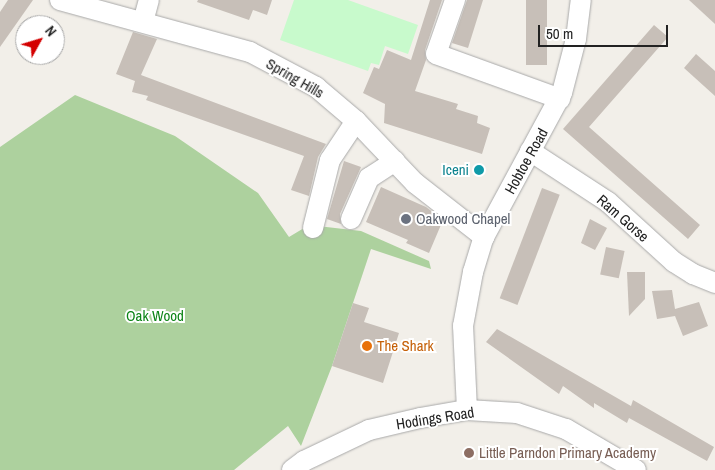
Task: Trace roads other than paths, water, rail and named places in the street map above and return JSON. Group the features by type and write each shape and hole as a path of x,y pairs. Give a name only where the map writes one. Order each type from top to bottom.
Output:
{"street":[{"name":"Spring Hills","path":"60,0 250,52 316,87 356,121 415,183 484,237"},
{"path":"142,22 149,0"},
{"path":"455,0 436,54 560,99"},
{"name":"Hobtoe Road","path":"468,410 463,326 473,272 484,237 560,99 576,39 581,0"},
{"path":"313,228 330,160 356,121"},
{"name":"Ram Gorse","path":"530,151 608,202 674,262 693,274 715,283"},
{"path":"351,218 369,178 395,161"},
{"name":"Hodings Road","path":"292,470 304,461 369,430 420,418 468,410 517,413 566,429 636,470"}],"place":[{"name":"Iceni","path":"479,170"},
{"name":"Oakwood Chapel","path":"406,219"},
{"name":"The Shark","path":"367,346"},
{"name":"Little Parndon Primary Academy","path":"469,453"}],"park label":[{"name":"Oak Wood","path":"155,316"}]}
